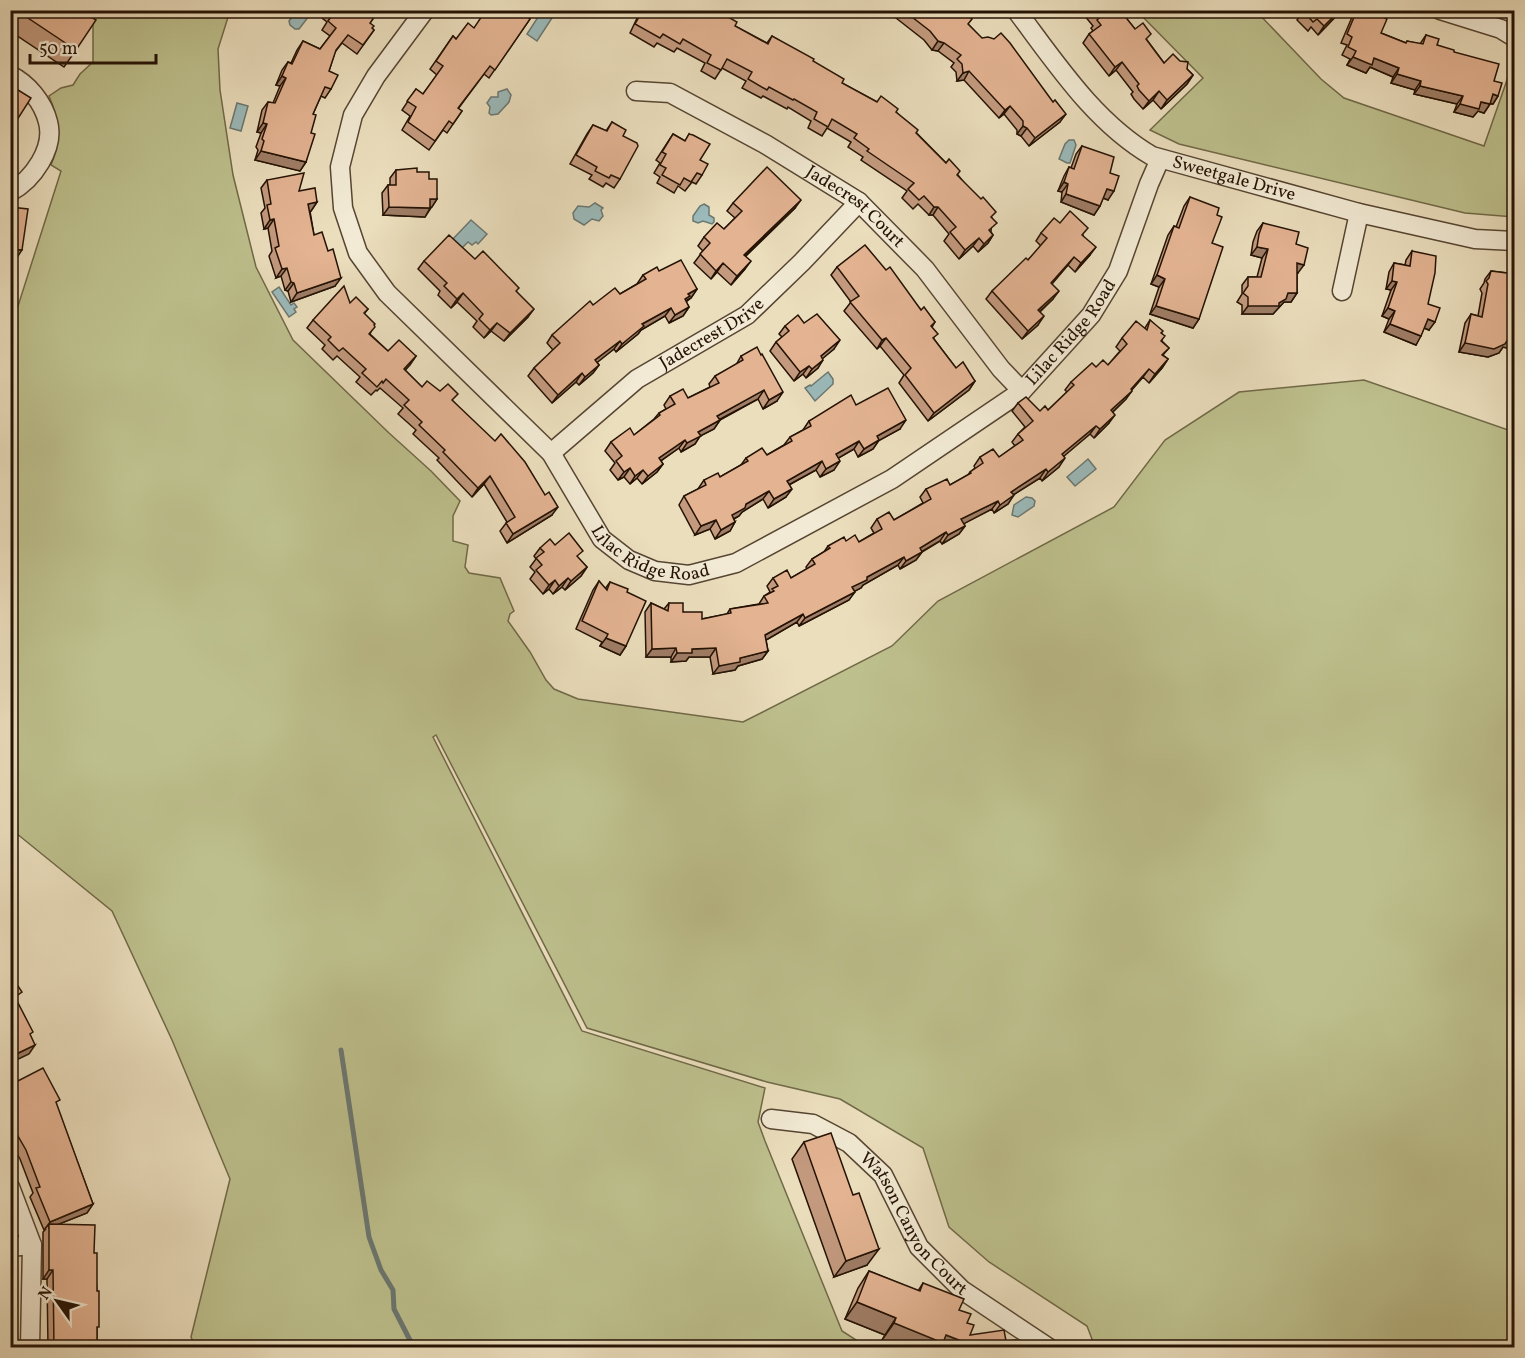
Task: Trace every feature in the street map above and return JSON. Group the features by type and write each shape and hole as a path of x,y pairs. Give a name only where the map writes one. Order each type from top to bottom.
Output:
{"street":[{"name":"Lilac Ridge Road","path":"424,10 376,76 353,115 340,167 343,208 358,253 387,293 551,453 602,539 629,560 655,571 689,575 736,563 892,479 1022,391 1091,315 1118,271 1160,159"},
{"name":"Sweetgale Drive","path":"1016,10 1081,95 1130,143 1160,159 1359,213 1475,239 1515,241"},
{"path":"1440,10 1501,29 1515,37"},
{"path":"10,75 21,80 36,97 48,122 47,145 37,168 21,187 10,192"},
{"name":"Jadecrest Court","path":"636,91 670,93 765,144 859,202 925,269 1001,369 1022,391"},
{"name":"Jadecrest Drive","path":"551,453 637,380 747,315 859,202"},
{"path":"1342,291 1359,213"},
{"name":"Watson Canyon Court","path":"771,1119 813,1124 849,1143 883,1175 919,1247 962,1290 1049,1347"},
{"path":"10,1187 32,1245 30,1347"},
{"path":"10,1246 32,1245"}],"green space":[{"path":"93,10 236,11 229,14 218,49 220,90 233,175 256,267 293,340 460,501 453,516 453,541 468,545 465,567 469,573 500,578 514,611 510,614 508,621 546,680 554,689 578,699 743,722 892,646 938,601 1114,507 1165,440 1239,392 1364,380 1514,432 1514,1347 1095,1347 1087,1326 989,1262 949,1227 923,1148 840,1099 767,1082 587,1028 436,735 433,737 582,1031 765,1088 758,1122 765,1141 842,1331 867,1347 195,1347 191,1337 230,1179 172,1040 112,911 11,829 11,328 61,171 51,165 57,146 58,130 56,114 49,96 61,88 73,85 80,74 93,62"},
{"path":"1137,11 1256,11 1321,79 1344,98 1484,146 1508,77 1514,80 1514,217 1465,213 1179,144 1150,130 1203,78"}],"water":[{"path":"298,10 313,11 299,29 295,29 289,21"},
{"path":"542,11 552,18 537,41 527,34"},
{"path":"507,89 511,95 509,102 498,114 491,115 487,103 491,97 498,97 498,92"},
{"path":"237,103 248,106 241,131 230,128"},
{"path":"1069,140 1074,140 1076,145 1070,163 1067,163 1059,159"},
{"path":"595,203 603,208 601,210 603,216 599,221 592,219 584,225 574,219 573,213 578,206 589,207"},
{"path":"704,204 709,207 709,215 714,218 712,224 693,221 693,216"},
{"path":"471,220 487,234 478,244 476,242 472,245 468,242 461,249 452,240"},
{"path":"279,287 291,305 294,303 297,307 294,309 296,312 289,317 272,292"},
{"path":"828,372 833,379 833,384 815,401 805,388"},
{"path":"1088,459 1096,469 1075,486 1067,477"},
{"path":"1026,497 1035,501 1034,506 1018,517 1012,515 1014,505"}],"building":[{"path":"16,10 91,10 88,15 96,20 76,50"},
{"path":"329,10 379,10 370,23 374,26 372,28 374,30 363,45 348,35 336,50 329,71 338,75 331,89 325,87 313,114 316,115 311,133 315,134 306,162 261,151 267,124 263,123 268,102 275,103 286,78 282,76 288,62 292,64 303,41 320,49 336,28 328,21 333,14"},
{"path":"486,10 530,10 526,16 530,19 495,70 490,66 458,108 462,111 453,124 449,121 435,141 408,122 416,107 407,101 416,89 423,94 443,66 436,61 453,36 456,39 468,23 474,28"},
{"path":"643,10 716,10 737,22 735,26 768,44 772,36 814,59 813,61 844,79 842,83 877,102 881,96 898,109 896,112 918,130 916,133 946,163 949,159 960,171 957,175 981,199 983,197 996,212 991,217 997,223 989,230 993,235 984,244 979,238 965,250 950,232 956,227 938,207 934,207 924,196 919,200 908,189 914,183 867,151 869,149 854,138 857,134 832,119 828,127 814,119 817,112 769,87 767,90 748,79 752,72 727,59 721,70 707,63 711,55 683,39 680,44 663,34 660,38 635,24"},
{"path":"903,10 963,10 972,19 968,24 982,38 994,39 1001,33 1053,102 1055,100 1066,114 1035,138 1023,126 1023,121 1010,106 1005,110 969,71 963,73 962,64 957,59 961,55 938,41 930,31"},
{"path":"1093,10 1123,10 1123,14 1135,29 1143,23 1151,34 1146,39 1164,63 1173,54 1180,61 1188,62 1187,69 1193,75 1167,100 1159,91 1149,101 1139,90 1137,86 1139,84 1122,62 1115,67 1089,34 1101,25"},
{"path":"1304,10 1340,10 1324,26 1317,19 1313,22"},
{"path":"1357,10 1364,15 1367,10 1387,19 1381,33 1406,43 1407,41 1423,44 1426,35 1439,39 1437,45 1454,50 1454,52 1499,64 1494,81 1502,83 1498,96 1493,94 1490,104 1481,102 1479,109 1460,104 1463,96 1420,86 1421,81 1397,74 1399,68 1374,58 1372,65 1353,57 1356,51 1348,47 1352,37 1347,34"},
{"path":"10,85 31,98 10,131"},
{"path":"612,122 626,130 623,136 637,143 638,146 620,179 611,175 609,178 595,171 597,167 576,155 593,125 607,131"},
{"path":"673,134 685,141 689,134 693,135 710,144 700,160 708,164 702,175 697,173 691,182 684,178 680,185 662,175 666,168 660,165 666,154 662,152"},
{"path":"1082,146 1114,157 1110,173 1119,176 1114,191 1107,189 1100,206 1066,194 1068,184 1064,182 1069,167 1074,169"},
{"path":"767,167 801,200 744,255 751,261 737,276 723,263 716,271 700,254 710,243 704,237 717,223 724,229 742,211 733,203"},
{"path":"417,168 417,172 429,172 429,179 437,179 437,199 430,199 430,208 389,207 388,185 396,185 396,170"},
{"path":"304,173 299,191 315,188 317,202 308,204 314,235 322,232 328,251 333,249 341,278 297,293 287,268 282,269 275,248 279,246 274,219 270,220 267,205 271,204 267,180"},
{"path":"1190,197 1219,208 1217,215 1222,217 1212,243 1223,247 1199,319 1156,306 1165,279 1157,275 1174,226 1179,228"},
{"path":"10,207 28,209 22,250 10,249"},
{"path":"1070,211 1088,228 1082,235 1096,247 1081,263 1074,257 1051,283 1059,291 1038,310 1044,316 1028,331 992,291 1026,258 1028,260 1047,238 1041,233 1054,218 1060,223"},
{"path":"1263,223 1299,232 1296,244 1308,248 1304,265 1297,263 1297,293 1288,293 1279,306 1248,306 1248,297 1243,293 1248,286 1248,277 1261,277 1268,249 1257,247"},
{"path":"449,235 475,259 483,251 519,288 516,291 534,309 510,333 497,323 490,330 479,319 483,314 463,293 457,299 444,286 447,283 424,261"},
{"path":"865,245 886,270 890,267 921,310 924,307 935,322 931,326 938,334 933,338 956,368 963,362 975,381 934,413 905,375 911,368 886,338 882,340 850,302 859,296 837,267"},
{"path":"1412,251 1436,256 1435,273 1428,304 1440,308 1435,322 1428,319 1421,336 1390,324 1395,311 1388,308 1397,282 1392,281 1394,263 1410,266"},
{"path":"681,260 697,289 688,294 690,296 685,299 689,307 675,315 671,308 642,324 644,326 622,344 620,341 595,360 599,365 585,377 582,373 558,395 534,368 560,343 552,335 590,301 593,305 615,288 620,294 646,279 643,275 657,267 659,271"},
{"path":"1491,271 1515,274 1515,340 1508,339 1505,344 1494,349 1465,343 1471,314 1482,317 1488,284 1486,281"},
{"path":"344,286 350,303 356,297 368,309 364,313 375,324 369,334 388,351 399,340 416,356 404,369 422,387 427,381 440,391 448,384 458,394 452,400 495,441 501,434 525,462 545,495 549,492 558,507 513,534 506,523 515,517 490,476 478,488 443,452 445,450 419,425 422,422 404,405 409,400 386,379 377,387 362,373 366,369 343,348 339,351 328,340 331,337 313,320"},
{"path":"817,314 840,340 821,356 823,360 812,369 809,366 800,372 776,342 789,331 785,326 798,315 804,323"},
{"path":"1150,320 1163,331 1161,333 1165,336 1161,341 1169,348 1162,355 1168,359 1155,374 1149,369 1131,389 1132,391 1111,410 1115,415 1100,429 1096,426 1062,454 1065,458 1048,472 1046,469 1011,492 1014,495 1000,505 998,501 961,519 965,526 948,535 946,532 920,548 922,552 906,561 904,557 867,577 867,580 852,587 855,592 805,618 803,614 765,635 768,651 740,658 740,662 719,666 716,648 692,649 692,653 677,653 676,648 652,649 651,603 668,611 669,603 683,603 683,612 702,612 702,619 731,613 730,609 768,603 764,596 778,586 773,578 787,570 791,578 815,564 812,559 844,537 846,541 855,535 859,542 882,529 877,519 889,512 894,520 931,499 926,489 947,479 950,485 983,463 980,457 993,449 999,457 1023,440 1018,434 1033,421 1018,403 1026,397 1040,411 1045,406 1048,410 1074,385 1071,382 1092,363 1096,367 1103,360 1108,365 1127,344 1122,338 1136,321 1147,330"},
{"path":"757,347 783,392 769,400 764,390 717,416 720,420 698,432 701,436 687,443 685,440 659,458 663,464 648,476 643,470 635,476 630,468 624,472 616,461 622,456 611,442 630,428 634,435 660,415 659,413 675,404 670,396 683,389 688,398 719,383 715,376 743,360 741,356"},
{"path":"888,388 906,420 877,436 879,440 864,449 859,441 836,454 840,461 826,469 822,461 787,481 792,489 774,499 769,491 746,504 745,508 732,515 735,522 721,530 716,520 701,526 684,496 706,485 704,480 718,473 720,477 748,461 746,458 762,448 767,455 792,441 790,437 811,426 809,421 851,395 856,405"},
{"path":"569,533 583,551 577,556 587,567 571,581 568,578 559,586 555,580 549,585 536,570 542,565 536,558 544,552 540,548 550,539 555,545"},
{"path":"599,581 607,590 610,582 628,589 627,592 646,601 626,646 606,638 608,634 582,621"},
{"path":"10,974 22,992 15,997 33,1032 30,1034 35,1045 10,1057"},
{"path":"43,1068 60,1100 56,1102 93,1204 50,1222 36,1188 40,1187 26,1150 10,1122 10,1110 14,1108 10,1102 10,1085"},
{"path":"831,1133 853,1195 859,1193 879,1249 846,1261 804,1142"},
{"path":"49,1224 95,1225 94,1253 97,1253 97,1291 99,1291 97,1347 54,1347 53,1270 49,1270"},
{"path":"869,1271 920,1291 923,1283 964,1299 959,1310 971,1314 967,1323 974,1325 970,1335 1004,1330 1006,1341 1016,1340 1017,1347 977,1347 946,1335 943,1343 894,1323 896,1318 857,1302"}],"waterway":[{"path":"341,1050 369,1237 381,1270 393,1290 394,1309 414,1348"}]}
